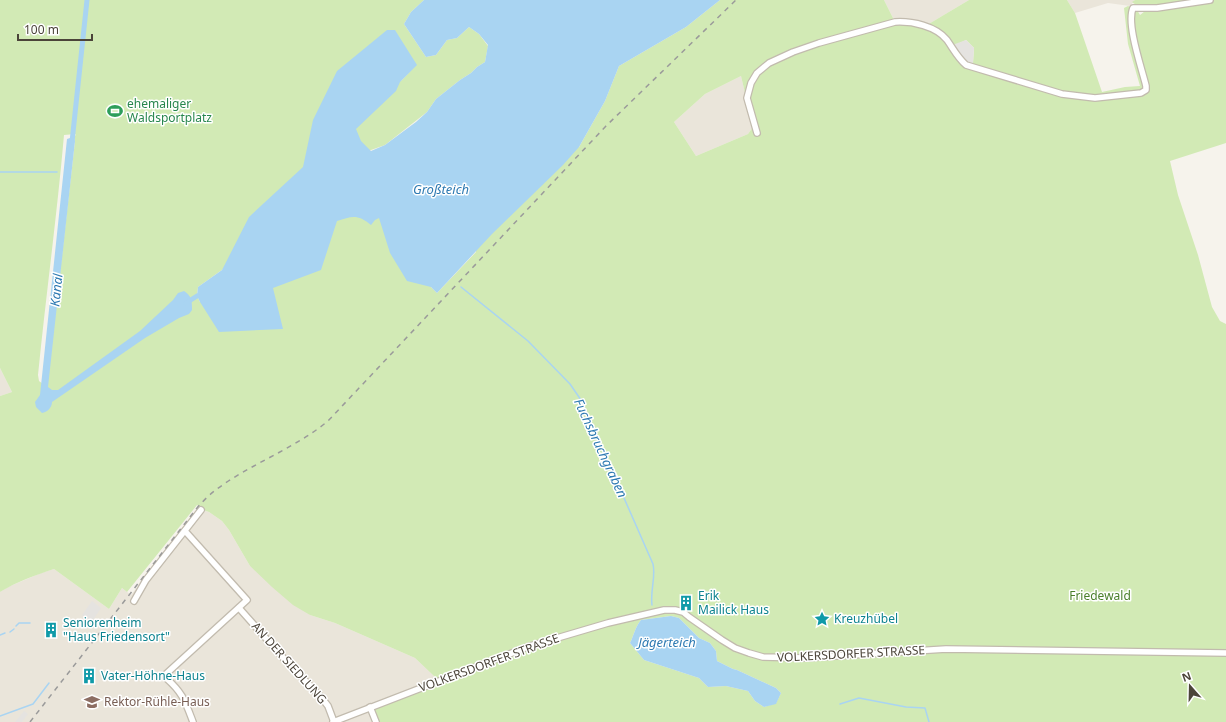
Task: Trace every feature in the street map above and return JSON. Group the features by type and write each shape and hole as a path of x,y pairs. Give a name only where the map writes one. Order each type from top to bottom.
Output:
{"street":[{"path":"757,133 747,98 751,83 757,73 775,61 793,52 819,43 895,22 912,23 925,26 940,33 947,40 959,60 966,65 1062,94 1095,98 1117,97 1141,93 1146,90 1146,86 1135,44 1130,17 1133,8 1157,8 1210,0"},
{"path":"134,601 146,580 201,510"},
{"path":"185,531 247,600 166,674 166,678 182,694 193,722"},
{"name":"AN DER SIEDLUNG","path":"239,608 287,662 321,697 328,706 333,722"},
{"name":"VOLKERSDORFER STRASSE","path":"333,722 530,646 608,623 664,610 683,612 734,648 763,657 804,658 946,649 1226,653"},
{"path":"370,707 376,722"}],"shaded area":[{"path":"884,0 969,0 927,25 894,20"},
{"path":"1067,0 1135,0 1130,6 1108,3 1075,13"},
{"path":"966,40 974,48 973,63 970,65 962,60 952,47 955,44"},
{"path":"741,76 753,127 748,134 696,156 674,122 705,94"},
{"path":"0,368 12,392 0,396"},
{"path":"200,509 209,512 222,521 250,566 310,615 335,623 415,658 435,677 438,682 437,685 415,693 377,722 0,722 0,592 8,587 54,569 109,609 122,588 131,595"},
{"path":"92,601 101,608 91,623 82,615"},
{"path":"24,711 28,714 22,722 15,722"}],"green space":[{"name":"Friedewald","path":"0,0 424,0 411,12 404,24 426,57 436,55 447,40 457,38 469,27 479,34 488,46 485,62 436,99 427,112 385,145 340,161 333,191 198,287 197,296 200,302 202,298 274,251 299,246 343,205 363,209 380,201 389,181 405,167 434,154 442,161 421,179 418,196 441,211 431,256 445,278 431,287 437,293 476,252 470,216 535,160 560,149 579,147 605,101 619,66 686,27 720,0 884,0 898,25 913,25 940,34 958,61 970,68 970,65 973,63 974,48 966,40 954,46 942,32 927,25 969,0 1067,0 1075,13 1102,92 1125,87 1140,86 1128,44 1124,8 1128,6 1137,10 1140,15 1149,8 1168,6 1167,4 1144,7 1132,2 1135,0 1226,0 1226,143 1170,161 1178,195 1198,255 1212,307 1220,321 1226,324 1226,722 377,722 371,709 444,682 442,680 438,682 435,677 415,658 335,623 310,615 293,605 250,566 222,521 209,512 200,509 201,508 197,505 127,592 122,588 109,609 54,569 33,576 0,592 0,396 12,392 0,368","holes":["395,31 410,56 391,59 375,65 360,78 356,72 392,52","410,56 416,65 401,81","741,76 753,127 748,134 696,156 674,122 705,94","75,134 76,135 73,137 75,141 47,387 39,381 38,375 64,135","671,616 679,618 699,638 710,643 716,651 717,661 776,688 781,693 776,703 764,707 755,701 748,691 726,686 708,687 699,678 644,660 630,643 641,620"]}],"water":[{"name":"Großteich","path":"424,0 720,0 686,27 619,66 605,101 579,147 563,165 492,234 437,293 431,287 407,281 390,253 379,218 371,225 362,219 351,217 337,221 321,270 273,288 283,329 219,332 197,296 198,287 222,270 249,217 303,167 313,120 337,71 387,30 395,30 417,65 400,82 396,91 356,129 361,141 371,151 385,145 416,122 427,112 436,99 485,62 488,45 479,34 469,27 457,38 447,40 436,55 426,57 404,24 411,12"},
{"path":"73,137 75,141 48,387 52,390 58,390 140,331 173,300 178,293 184,291 189,295 192,302 192,310 189,314 179,318 145,338 52,402 49,409 42,413 36,407 35,402 40,395 67,139"},
{"name":"Jägerteich","path":"671,616 679,618 699,638 710,643 716,651 717,661 776,688 781,693 776,704 764,707 755,701 748,691 726,686 708,687 699,678 644,660 630,643 639,623 641,620"}],"waterway":[{"name":"Kanal","path":"72,142 87,0"},
{"path":"0,172 57,172"},
{"name":"Fuchsbruchgraben","path":"461,287 528,341 570,384 581,400 653,564 654,574 652,605"},
{"name":"Kanal","path":"186,303 197,296"},
{"path":"16,626 19,623 30,623"},
{"path":"10,632 14,629"},
{"path":"0,635 5,633"},
{"path":"0,716 33,704 49,683"},
{"path":"840,704 859,698 906,707 925,708 929,722"}],"railway":[{"path":"30,722 204,500 214,491 244,471 301,440 328,421 606,126 736,0"}],"place":[{"name":"ehemaliger Waldsportplatz","path":"115,111"},
{"name":"Erik Mailick Haus","path":"686,603"},
{"name":"Kreuzhübel","path":"822,619"},
{"name":"Seniorenheim \"Haus Friedensort\"","path":"51,630"},
{"name":"Vater-Höhne-Haus","path":"89,676"},
{"name":"Rektor-Rühle-Haus","path":"92,702"}]}
